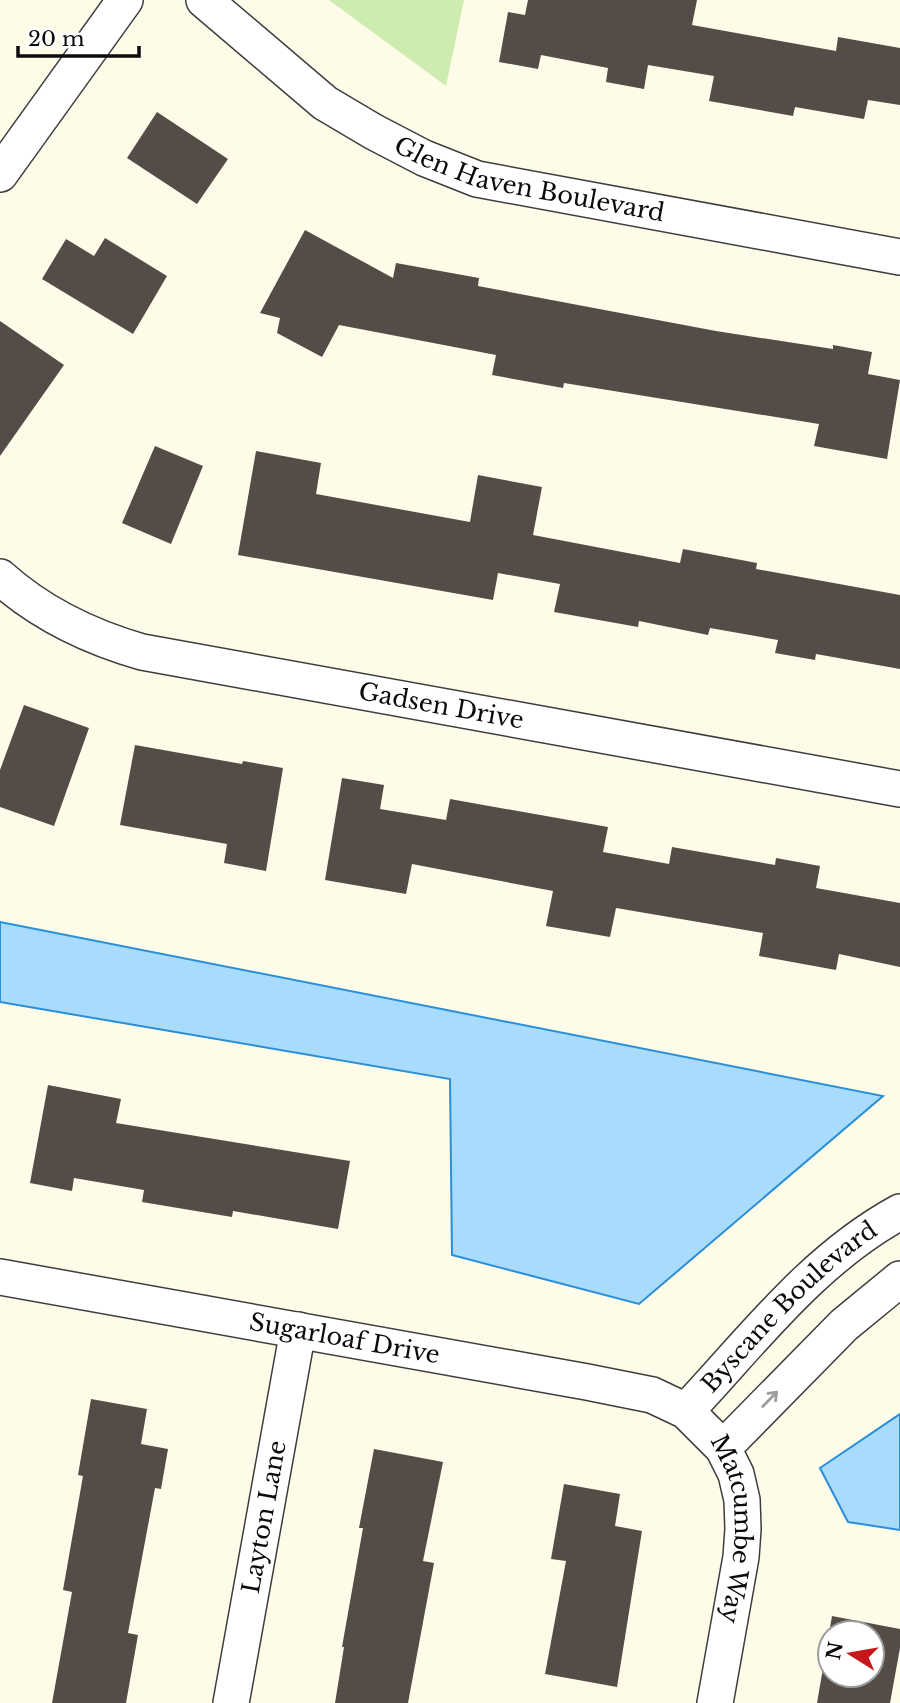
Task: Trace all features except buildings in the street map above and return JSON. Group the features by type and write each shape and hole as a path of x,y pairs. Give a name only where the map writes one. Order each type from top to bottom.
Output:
{"street":[{"path":"0,174 125,0"},
{"name":"Glen Haven Boulevard","path":"204,0 326,103 404,148 477,179 900,257"},
{"name":"Gadsen Drive","path":"0,578 64,623 142,652 900,789"},
{"name":"Byscane Boulevard","path":"686,1411 754,1334 802,1286 840,1251 900,1212"},
{"name":"Sugarloaf Drive","path":"0,1277 652,1395 686,1411"},
{"path":"723,1448 844,1325 900,1279"},
{"name":"Layton Lane","path":"231,1703 298,1330"},
{"name":"Matcumbe Way","path":"686,1411 723,1448 736,1474 741,1500 741,1557 715,1703"}],"green space":[{"path":"329,0 464,0 446,86"}],"water":[{"path":"0,922 883,1096 639,1304 452,1255 450,1079 0,1002"},
{"path":"900,1414 900,1530 848,1522 820,1468"}]}
